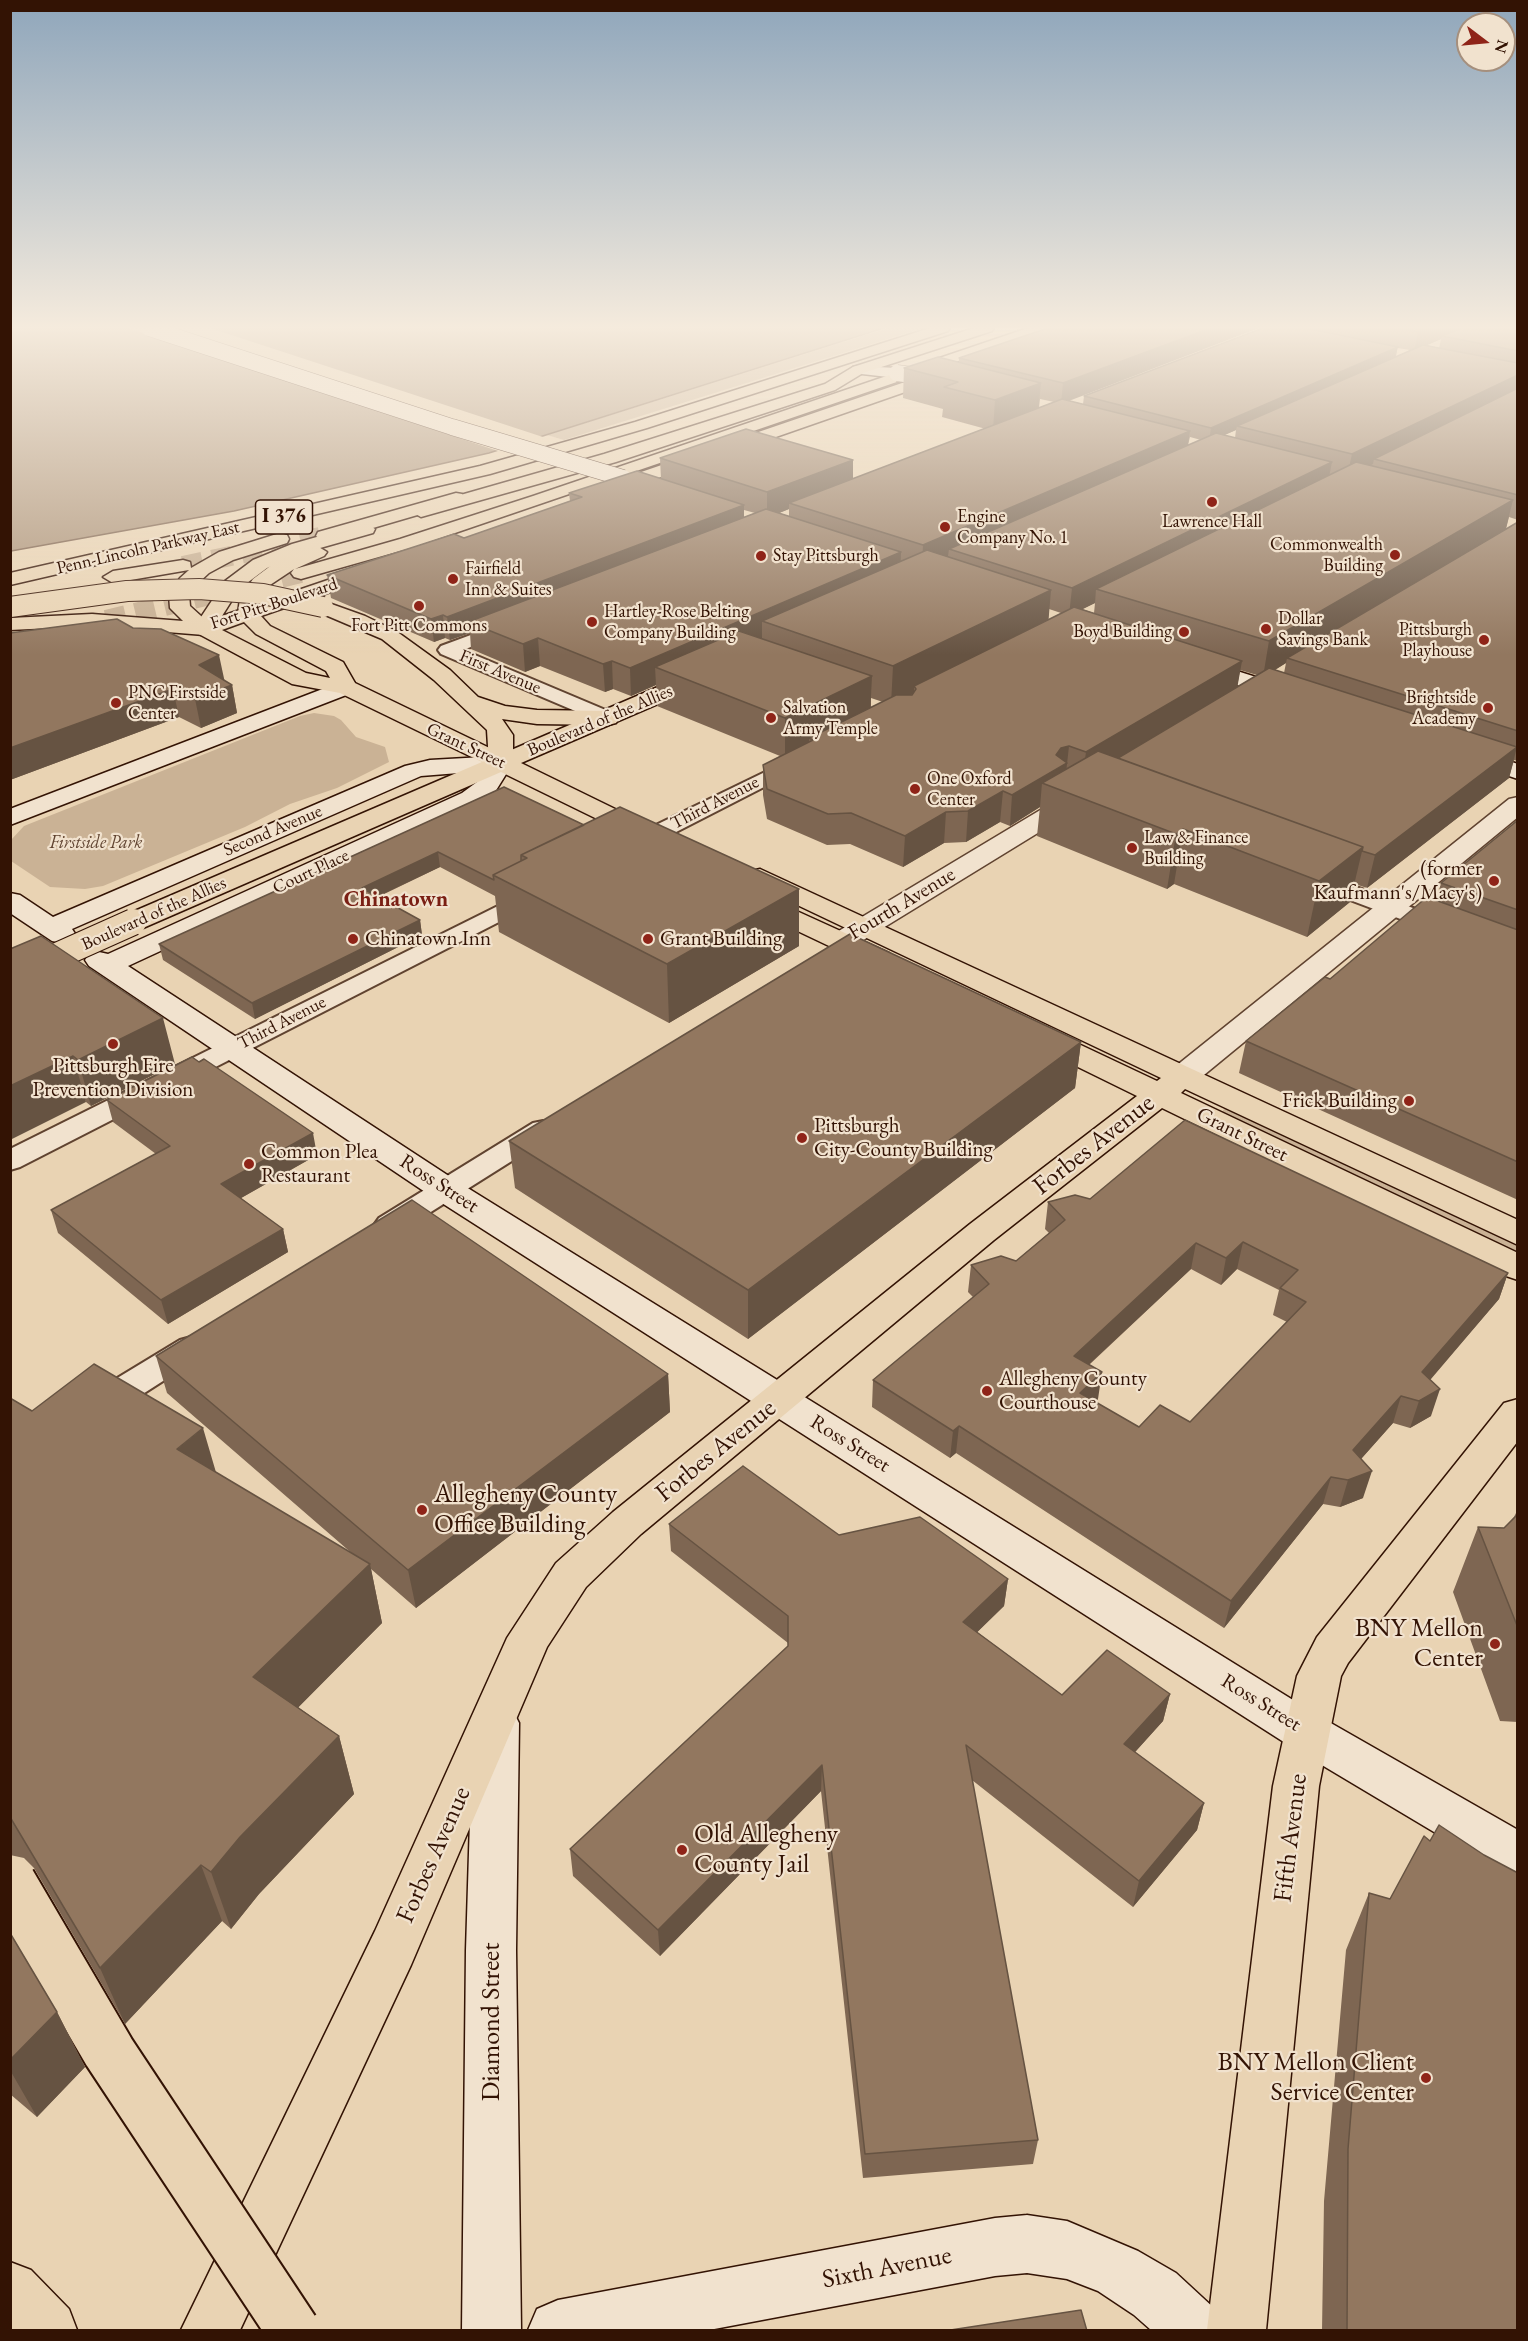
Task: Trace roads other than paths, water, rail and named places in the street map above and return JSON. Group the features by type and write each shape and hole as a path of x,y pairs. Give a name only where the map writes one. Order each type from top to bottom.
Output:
{"main road":[{"path":"485,437 664,491"},
{"path":"513,437 558,452 583,465"},
{"name":"Penn-Lincoln Parkway East","path":"10,579 360,500 536,456 599,437"},
{"path":"328,537 645,437"},
{"name":"Fort Pitt Boulevard","path":"204,629 225,593 249,570 286,553 328,537 583,465 671,437"},
{"path":"248,614 250,598 260,583 280,568 306,556 717,437"},
{"path":"301,573 455,528 719,437"},
{"name":"Fort Pitt Boulevard","path":"204,629 751,437"},
{"path":"204,629 180,608 179,595 187,582 213,562 246,548 393,505 536,456"},
{"path":"10,595 183,566"},
{"path":"10,607 127,591 199,589 262,594 323,607 389,635 423,659 497,727 501,735 501,763"},
{"name":"Grant Street","path":"248,614 263,630 335,667 346,687"},
{"path":"10,624 92,620 204,629"},
{"name":"Grant Street","path":"204,629 300,679 346,687 501,763 655,845 694,846"},
{"path":"10,643 49,633"},
{"path":"1173,657 1305,700"},
{"name":"Boulevard of the Allies","path":"10,977 717,670"},
{"path":"1239,700 1262,686"},
{"path":"10,818 346,687"},
{"path":"470,702 501,712 537,717 608,718"},
{"path":"1450,749 1518,772"},
{"name":"Second Avenue","path":"10,901 57,931 413,771 430,767 501,763"},
{"name":"Court Place","path":"103,963 471,798 486,787 501,763"},
{"name":"Fourth Avenue","path":"854,934 1085,790"},
{"name":"Forbes Avenue","path":"210,2331 393,1947 529,1638 571,1575 627,1523 982,1232 1170,1086 1518,804"},
{"name":"Grant Street","path":"735,878 1170,1086 1518,1268"},
{"name":"Ross Street","path":"103,963 446,1190 1306,1732 1518,1856"},
{"name":"Grant Street","path":"1170,1086 1518,1234"},
{"name":"Fifth Avenue","path":"1236,2331 1296,1786 1319,1676 1332,1650 1518,1413"},
{"name":"Diamond Street","path":"490,2331 491,1950 496,1714"},
{"path":"10,1882 109,2052 293,2331"},
{"name":"Sixth Avenue","path":"558,2331 995,2247 1028,2244 1067,2250 1118,2271 1155,2294 1194,2331"},
{"path":"10,2291 48,2331"}],"street":[{"name":"First Avenue","path":"525,620 447,650 608,718"},
{"path":"1262,686 1286,671"},
{"name":"Third Avenue","path":"614,855 655,845 819,751"},
{"path":"1303,874 1464,936"},
{"name":"Third Avenue","path":"10,1161 555,885"},
{"name":"Fourth Avenue","path":"815,958 854,934"},
{"path":"362,1242 566,1115"},
{"path":"76,1421 220,1330"}],"tunnel":[{"path":"183,566 325,536"},
{"path":"77,627 301,573"}],"place":[{"name":"Lawrence Hall","path":"1212,502"},
{"name":"Engine Company No. 1","path":"945,527"},
{"name":"Commonwealth Building","path":"1395,555"},
{"name":"Stay Pittsburgh","path":"761,556"},
{"name":"Fairfield Inn & Suites","path":"453,579"},
{"name":"Fort Pitt Commons","path":"419,606"},
{"name":"Hartley-Rose Belting Company Building","path":"592,622"},
{"name":"Dollar Savings Bank","path":"1266,629"},
{"name":"Boyd Building","path":"1184,632"},
{"name":"Pittsburgh Playhouse","path":"1484,640"},
{"name":"PNC Firstside Center","path":"116,703"},
{"name":"Brightside Academy","path":"1488,708"},
{"name":"Salvation Army Temple","path":"771,718"},
{"name":"One Oxford Center","path":"915,789"},
{"name":"Law & Finance Building","path":"1132,848"},
{"name":"(former Kaufmann's/Macy's)","path":"1494,881"},
{"name":"Chinatown Inn","path":"353,939"},
{"name":"Grant Building","path":"648,939"},
{"name":"Pittsburgh Fire Prevention Division","path":"113,1044"},
{"name":"Frick Building","path":"1409,1101"},
{"name":"Pittsburgh City-County Building","path":"802,1138"},
{"name":"Common Plea Restaurant","path":"249,1164"},
{"name":"Allegheny County Courthouse","path":"987,1391"},
{"name":"Allegheny County Office Building","path":"422,1510"},
{"name":"BNY Mellon Center","path":"1495,1644"},
{"name":"Old Allegheny County Jail","path":"682,1850"},
{"name":"BNY Mellon Client Service Center","path":"1426,2078"}],"district":[{"name":"Chinatown","path":"396,900"}],"park label":[{"name":"Firstside Park","path":"96,843"}]}
